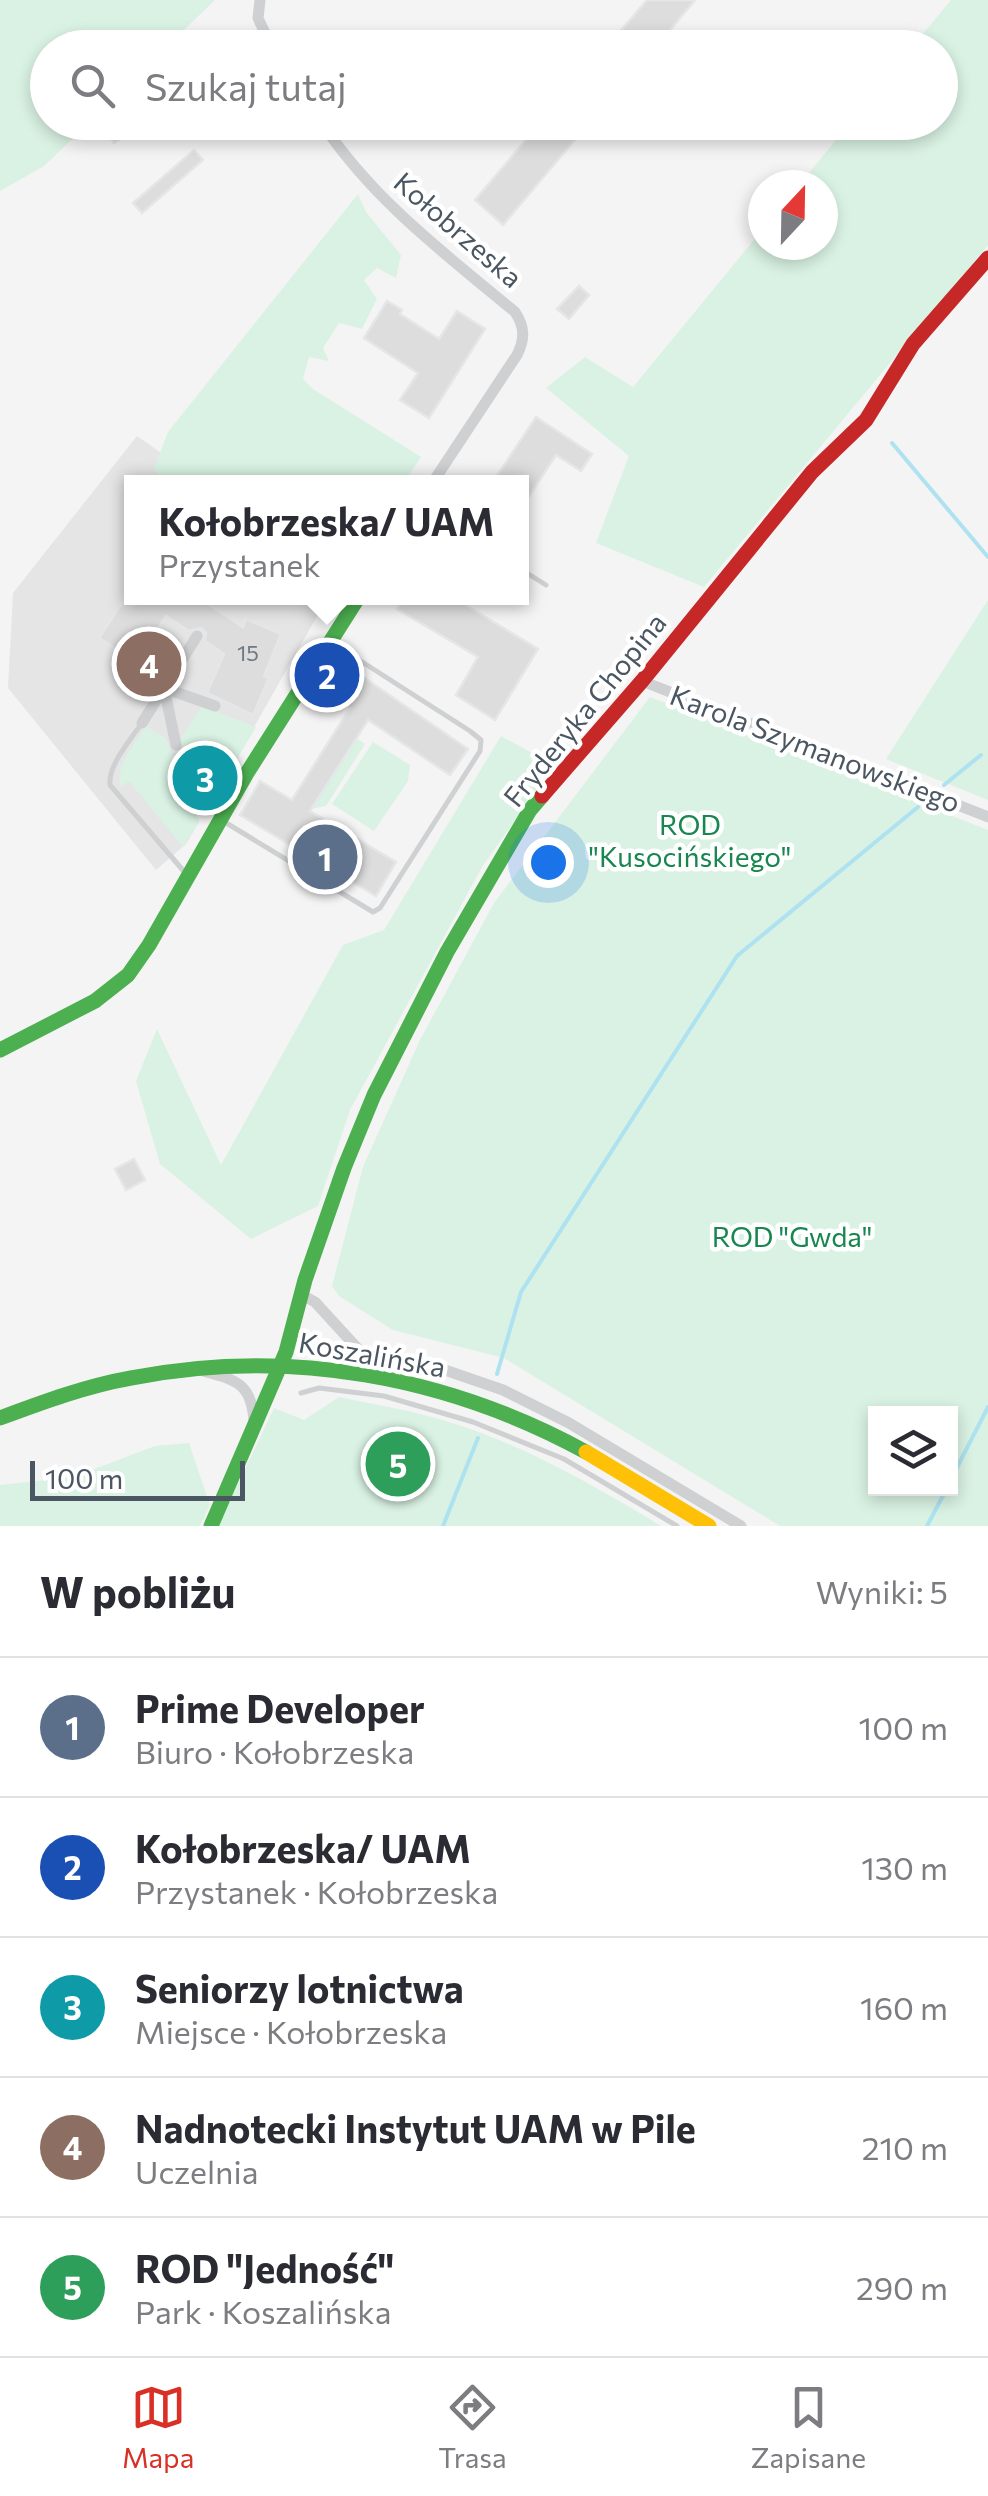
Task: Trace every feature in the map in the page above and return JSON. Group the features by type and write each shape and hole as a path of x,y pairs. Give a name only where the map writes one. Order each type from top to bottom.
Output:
{"street":[{"path":"260,0 258,18 262,30"},
{"name":"Kołobrzeska","path":"333,140 400,217 515,312 522,322 524,334 517,355 438,475"},
{"name":"Fryderyka Chopina","path":"210,1526 280,1364 344,1168 374,1095 447,952 530,810 642,681 812,472 866,420 913,344 988,258"},
{"path":"0,1050 83,1008 116,986 140,960 220,819 354,605"},
{"path":"142,723 198,636"},
{"path":"130,670 164,688 215,706"},
{"name":"Karola Szymanowskiego","path":"642,681 988,817"},
{"path":"164,688 176,745"},
{"path":"302,1295 315,1302 360,1350 442,1369 503,1390 569,1423 741,1526"},
{"name":"Koszalińska","path":"0,1418 97,1384 189,1368 280,1364 345,1370 421,1385 520,1420 586,1453 709,1526"},
{"path":"189,1368 244,1387 253,1403 254,1422"}],"lane":[{"path":"529,574 546,585"},
{"path":"220,819 374,912 480,750 481,740 470,730 330,642"},
{"path":"142,723 109,777 110,786 189,878"},
{"path":"301,1393 319,1388 384,1396 472,1422 564,1459 677,1526"}],"shaded area":[{"path":"137,436 193,475 124,475 124,605 323,605 208,808 195,808 199,822 186,844 156,870 8,688 13,593"}],"green space":[{"path":"0,0 214,0 184,30 30,30 30,140 71,140 44,166 0,191"},
{"path":"951,0 988,0 988,245 704,587 596,543 629,456 546,388 585,357 633,387 748,247 748,260 838,260 838,170 811,170 836,140 958,140 958,30 926,30"},
{"path":"358,194 366,212 401,255 396,278 377,268 364,280 377,299 362,329 339,323 323,348 329,361 309,357 303,379 421,457 409,475 159,475 154,469 168,432"},
{"path":"988,600 988,800 886,759"},
{"path":"650,697 988,830 988,1526 780,1526 504,1358 393,1330 339,1296 332,1286 363,1167 419,1042 494,903"},
{"path":"202,706 256,727 208,808 180,739"},
{"path":"146,726 166,739 199,822 183,847 129,781 121,787 123,763"},
{"path":"501,736 554,765 482,867 350,1110 318,1206 251,1239 160,1164 136,1081 157,1029 221,1165 343,945 384,930"},
{"path":"356,738 365,744 326,806 311,809"},
{"path":"373,742 410,765 408,781 374,831 332,804"},
{"path":"339,1397 396,1408 480,1432 585,1482 661,1526 218,1526 274,1408 304,1420"},
{"path":"189,1443 210,1505 200,1526 0,1526 0,1485 73,1477 155,1446"}],"building":[{"path":"647,0 695,0 670,30 621,30"},
{"path":"526,140 575,140 503,225 475,200"},
{"path":"194,150 203,160 142,213 133,203"},
{"path":"579,286 589,295 569,319 557,309"},
{"path":"387,301 439,339 457,311 485,329 429,418 400,400 418,373 364,338"},
{"path":"536,417 592,454 581,471 556,455 529,496 529,475 498,475"},
{"path":"124,600 124,605 210,605 243,627 246,619 281,634 264,676 269,678 253,715 207,693 224,654 205,641 206,633 201,628 189,631 166,616 137,662 99,638"},
{"path":"400,605 466,605 538,649 495,720 456,695 478,657 397,609"},
{"path":"356,672 468,749 450,775 368,720 310,811 396,862 376,896 240,815 260,781 292,800 350,708 337,700"},
{"path":"134,1159 145,1180 126,1190 115,1169"}],"waterway":[{"path":"892,443 988,557"},
{"path":"944,785 981,755"},
{"path":"497,1374 521,1292 737,956 918,807"},
{"path":"958,1465 988,1407"},
{"path":"443,1526 478,1438"},
{"path":"927,1526 943,1496"}],"traffic: fast":[{"path":"0,1050 95,1001 128,975 247,773 354,605"},
{"path":"211,1526 286,1352 305,1280 374,1095 447,952 542,796"},
{"path":"0,1418 48,1400 131,1378 190,1369 307,1368 422,1387 478,1404 586,1452"}],"traffic: slow":[{"path":"586,1452 709,1526"}],"traffic: jam":[{"path":"542,796 642,681 812,472 866,420 913,344 988,258"}],"place":[{"name":"Nadnotecki Instytut UAM w Pile","path":"149,664"},
{"name":"Kołobrzeska/ UAM","path":"327,675"},
{"name":"Seniorzy lotnictwa","path":"205,778"},
{"name":"Prime Developer","path":"325,857"},
{"name":"ROD \"Jedność\"","path":"398,1464"}],"park label":[{"name":"ROD \"Kusocińskiego\"","path":"690,841"},
{"name":"ROD \"Gwda\"","path":"792,1237"}]}
